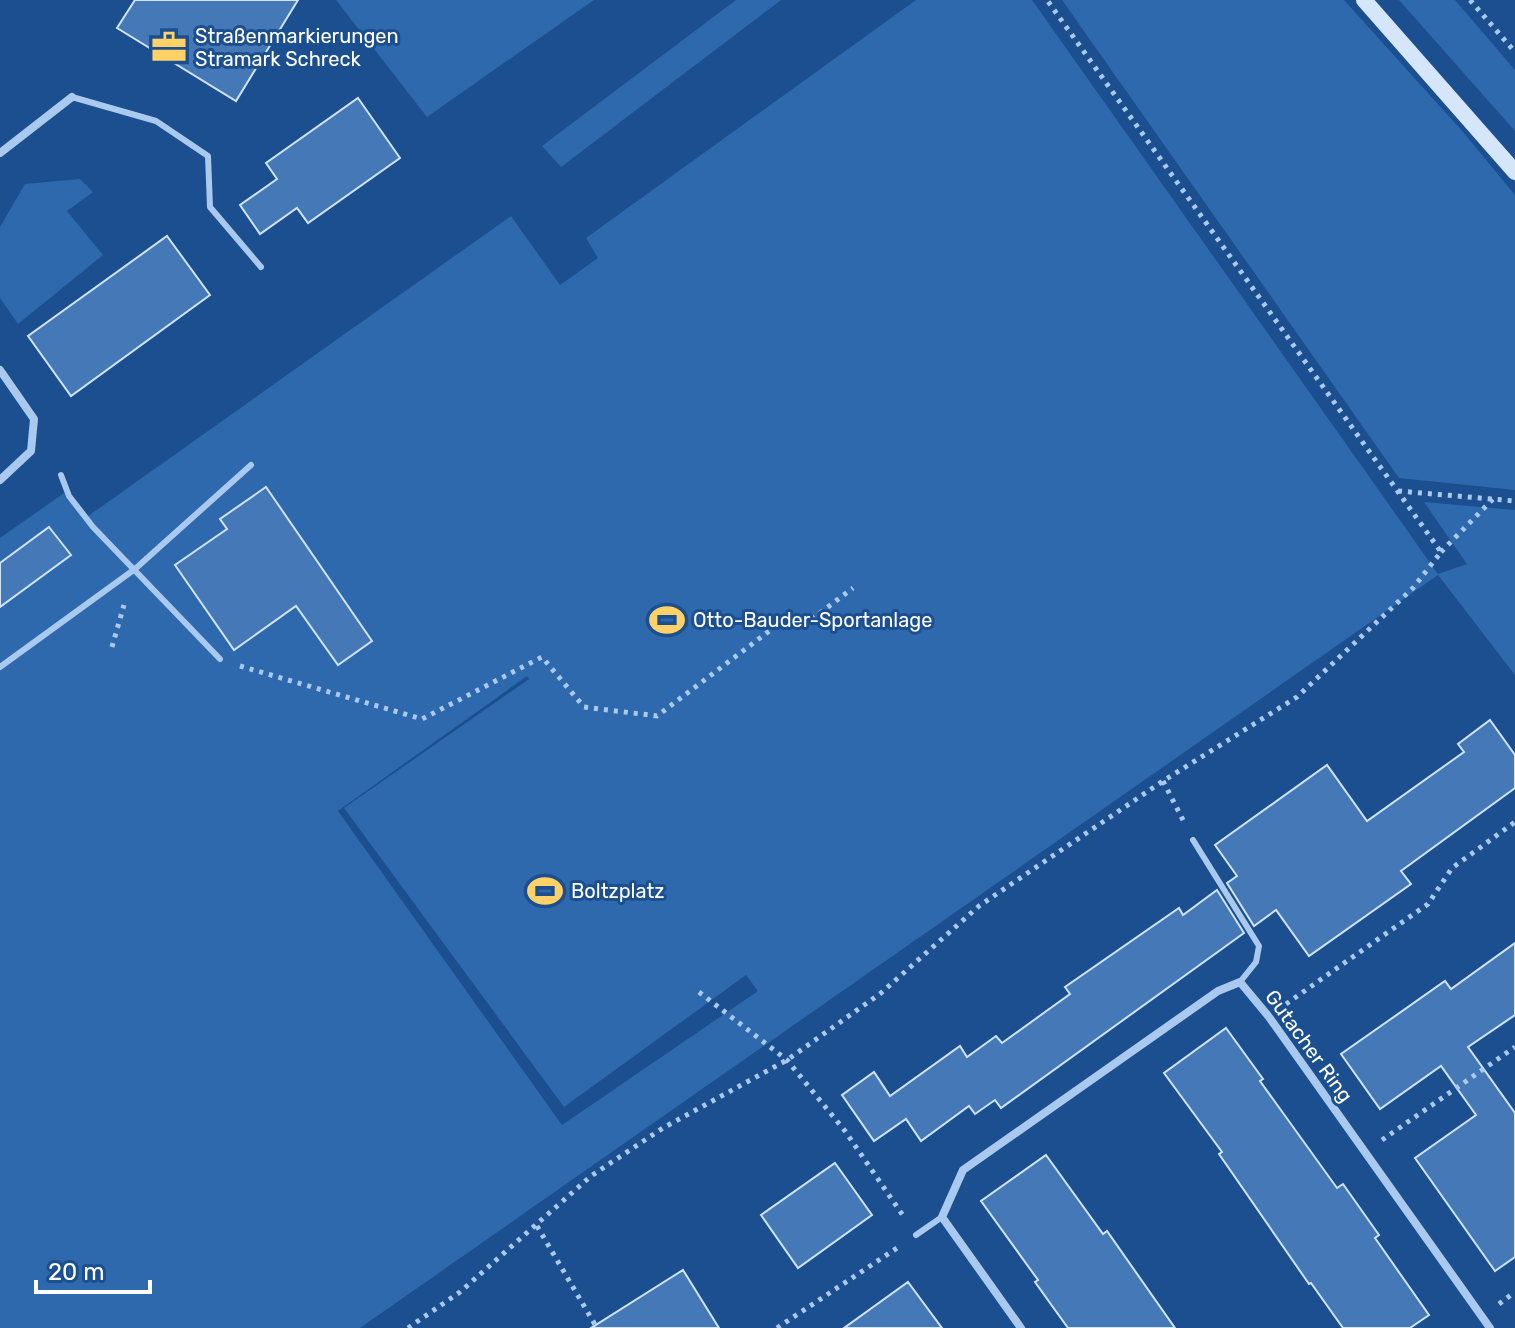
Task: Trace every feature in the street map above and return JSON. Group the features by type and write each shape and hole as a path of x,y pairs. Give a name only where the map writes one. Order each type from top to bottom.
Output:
{"main road":[{"path":"1364,0 1515,172"}],"street":[{"path":"0,153 72,97"},
{"path":"0,370 34,419 31,451 0,480"},
{"name":"Gutacher Ring","path":"942,1217 963,1170 1218,991 1240,982 1269,1017 1490,1328"},
{"path":"942,1217 1021,1328"}],"lane":[{"path":"72,97 156,121 208,156 210,207 261,267"},
{"path":"0,667 135,569 251,465"},
{"path":"61,475 69,496 93,527 220,659"},
{"path":"1193,840 1259,946 1256,962 1240,982"},
{"path":"916,1235 942,1217"}],"path":[{"path":"1047,0 1441,552"},
{"path":"1470,0 1515,52"},
{"path":"1398,491 1515,501"},
{"path":"408,1328 460,1292 591,1176 663,1128 787,1060 881,993 979,906 1163,781 1297,697 1413,588 1441,552 1493,499"},
{"path":"220,659 422,719 542,657 584,707 657,716 789,616 800,628 853,588"},
{"path":"1163,781 1193,840"},
{"path":"1269,1017 1428,904 1452,868 1515,822"},
{"path":"699,992 787,1060 845,1131 916,1235 777,1328"},
{"path":"1365,1152 1515,1047"},
{"path":"537,1226 597,1328"}],"shaded area":[{"path":"336,0 594,0 427,117"},
{"path":"736,0 781,0 561,167 542,146"},
{"name":"Otto-Bauder-Sportanlage","path":"916,0 1032,0 1438,574 1467,564 1424,502 1515,510 1515,675 1438,575 360,1328 0,1328 0,538 64,493 84,519 511,216 560,285 598,258 586,238","holes":["527,676 529,679 344,808 564,1107 746,975 758,991 562,1125 338,811"]},
{"path":"1062,0 1344,0 1463,132 1515,195 1515,490 1399,478"},
{"path":"1399,0 1455,0 1515,70 1515,131"},
{"path":"80,179 93,192 67,211 103,255 18,324 0,298 0,227 25,184"}],"building":[{"path":"135,0 298,0 236,101 117,28"},
{"path":"358,98 400,158 308,223 297,208 260,234 240,205 277,179 266,163"},
{"path":"167,236 210,295 71,396 28,336"},
{"path":"266,487 372,641 338,665 296,606 234,650 175,565 227,529 220,519"},
{"path":"49,527 71,555 0,607 0,563"},
{"path":"1490,720 1515,755 1515,788 1401,871 1411,884 1309,956 1276,910 1254,926 1227,883 1237,876 1215,845 1327,765 1367,821 1464,752 1458,744"},
{"path":"1217,890 1244,933 1001,1108 995,1100 975,1114 969,1106 921,1141 906,1119 874,1141 842,1095 874,1072 890,1096 960,1046 967,1057 996,1036 1002,1043 1070,994 1065,987 1179,908 1183,915"},
{"path":"1515,943 1515,1015 1468,1047 1515,1113 1515,1257 1495,1271 1415,1158 1476,1115 1441,1066 1380,1109 1341,1054 1445,981 1451,989"},
{"path":"1226,1028 1337,1188 1343,1184 1379,1235 1375,1238 1429,1315 1410,1328 1343,1328 1309,1284 1219,1154 1222,1152 1164,1073"},
{"path":"1046,1155 1103,1234 1107,1231 1175,1328 1068,1328 981,1201"},
{"path":"835,1163 872,1215 798,1268 761,1215"},
{"path":"683,1270 719,1328 591,1328"},
{"path":"908,1282 942,1328 844,1328"}],"place":[{"name":"Straßenmarkierungen Stramark Schreck","path":"169,47"},
{"name":"Otto-Bauder-Sportanlage","path":"667,620"},
{"name":"Boltzplatz","path":"545,891"}]}
